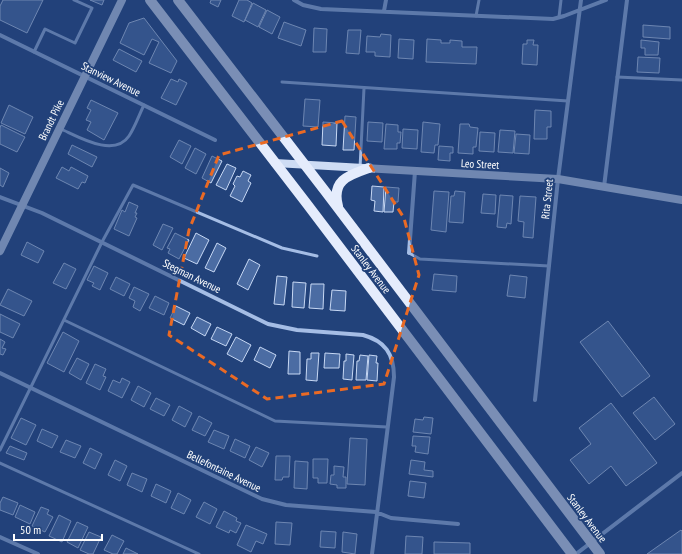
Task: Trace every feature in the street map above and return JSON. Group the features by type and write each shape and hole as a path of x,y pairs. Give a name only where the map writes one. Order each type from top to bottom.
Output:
{"main road":[{"name":"Stanley Avenue","path":"150,0 572,554"},
{"name":"Stanley Avenue","path":"178,0 305,164 600,554"},
{"path":"339,210 336,196 339,186 348,176 365,168"}],"street":[{"name":"Brandt Pike","path":"0,251 122,0"},
{"path":"294,0 321,8 476,16 553,18 606,0"},
{"path":"384,11 386,0"},
{"name":"Rita Street","path":"535,400 558,179 581,0"},
{"path":"604,187 627,0"},
{"name":"Stanview Avenue","path":"0,35 215,140"},
{"name":"Leo Street","path":"275,163 558,179 682,200"},
{"path":"409,253 415,171"},
{"name":"Stegman Avenue","path":"0,197 42,213 268,324 297,330 372,337 383,345 390,353 394,368 387,427"},
{"name":"Bellefontaine Avenue","path":"0,373 262,499 286,505 376,512 391,518 458,524"},
{"path":"372,554 387,427"},
{"path":"576,554 682,473"},
{"path":"0,537 38,554"}],"lane":[{"path":"34,52 45,29 75,43 92,8 74,0"},
{"path":"476,16 479,0"},
{"path":"559,17 562,0"},
{"path":"617,77 682,80"},
{"path":"282,82 568,101"},
{"path":"364,88 365,168"},
{"path":"59,129 101,146 118,145 129,137 144,105"},
{"path":"0,450 102,242 133,185 282,248 318,256"},
{"path":"409,253 420,259 549,266"},
{"path":"64,320 274,421 387,427"},
{"path":"0,463 199,554"}],"highlighted area":[{"path":"342,121 404,218 419,275 384,384 267,399 169,335 189,230 219,155"}],"building":[{"path":"3,0 43,0 27,33 0,20 0,6"},
{"path":"90,0 104,0 102,5"},
{"path":"211,0 221,0 218,7 210,3"},
{"path":"239,0 247,0 252,3 244,22 232,16"},
{"path":"253,3 266,10 258,27 245,20"},
{"path":"267,10 280,17 272,34 259,27"},
{"path":"144,18 177,61 171,73 149,63 159,42 152,39 144,55 120,43 129,23"},
{"path":"284,22 306,30 301,46 278,38"},
{"path":"643,25 670,27 670,39 643,37"},
{"path":"314,28 327,29 326,52 313,52"},
{"path":"348,30 361,30 359,54 346,53"},
{"path":"381,34 391,35 390,57 375,56 375,52 366,52 367,36 380,37"},
{"path":"399,39 414,40 413,59 398,58"},
{"path":"427,39 441,40 441,43 450,43 450,40 462,41 462,47 477,47 476,64 426,62"},
{"path":"527,40 534,40 533,45 538,45 537,65 522,64 523,44 527,44"},
{"path":"641,40 659,42 658,55 645,55 645,48 641,48"},
{"path":"119,49 142,61 136,72 113,60"},
{"path":"638,57 660,58 659,73 637,72"},
{"path":"171,79 178,82 179,79 187,83 176,105 161,98"},
{"path":"305,99 320,100 318,127 303,126"},
{"path":"91,100 118,113 104,140 87,130 91,122 86,120 91,110 87,108"},
{"path":"9,105 33,117 25,134 1,123"},
{"path":"535,110 551,111 551,127 547,127 547,139 534,139"},
{"path":"345,116 356,117 354,150 343,150"},
{"path":"323,122 337,123 336,146 322,145"},
{"path":"368,122 383,123 382,142 367,141"},
{"path":"423,122 440,124 438,145 435,145 434,153 421,152"},
{"path":"386,124 398,125 398,132 401,132 400,143 397,143 397,149 384,149"},
{"path":"460,124 469,124 470,127 478,128 476,147 473,147 473,154 458,153"},
{"path":"1,125 25,137 17,152 0,144"},
{"path":"403,129 418,130 417,149 402,148"},
{"path":"500,130 515,131 513,153 498,152"},
{"path":"480,132 495,133 494,152 479,151"},
{"path":"516,134 530,135 529,154 514,153"},
{"path":"179,140 191,146 182,164 170,157"},
{"path":"72,145 97,157 92,167 68,154"},
{"path":"439,146 453,147 453,153 450,153 450,161 438,160"},
{"path":"195,148 206,154 196,174 185,168"},
{"path":"212,156 222,161 211,183 202,178"},
{"path":"227,164 236,168 226,190 216,185"},
{"path":"62,167 69,171 71,167 88,176 85,183 82,182 78,189 56,178"},
{"path":"0,168 9,173 3,187 0,185"},
{"path":"243,171 251,175 248,181 251,183 242,202 230,196 235,186 233,184 237,176 240,177"},
{"path":"372,186 384,187 383,212 374,211 375,201 371,200"},
{"path":"386,187 399,188 398,202 394,202 393,212 384,212"},
{"path":"434,191 449,192 446,232 431,230"},
{"path":"455,191 465,192 463,223 449,222 451,196 454,196"},
{"path":"483,194 496,195 495,214 481,213"},
{"path":"500,195 513,196 511,224 507,223 506,228 497,227"},
{"path":"520,196 536,197 533,238 523,237 524,222 518,221"},
{"path":"129,202 138,206 135,213 137,213 135,217 137,218 129,236 114,229 122,210 125,212"},
{"path":"163,224 173,228 162,250 153,245"},
{"path":"175,233 189,240 179,259 168,253 170,249 167,248"},
{"path":"196,233 209,240 197,264 184,258"},
{"path":"27,242 44,251 38,263 21,255"},
{"path":"217,243 226,248 214,272 205,268"},
{"path":"249,259 260,265 248,290 237,284"},
{"path":"64,263 76,269 66,289 53,283"},
{"path":"94,266 108,273 100,290 92,286 94,283 87,280"},
{"path":"434,274 457,276 456,292 432,290"},
{"path":"510,275 527,277 525,298 507,296"},
{"path":"277,276 287,277 284,305 274,304"},
{"path":"116,277 130,284 124,296 110,289"},
{"path":"293,282 306,283 304,308 292,307"},
{"path":"311,284 324,284 323,309 309,308"},
{"path":"134,287 149,294 140,311 133,307 135,301 129,298"},
{"path":"8,289 32,301 24,316 0,305"},
{"path":"332,290 346,291 345,311 330,310"},
{"path":"155,296 169,303 164,315 149,308"},
{"path":"176,306 190,313 184,325 170,318"},
{"path":"0,314 20,324 13,338 0,332"},
{"path":"197,317 211,324 205,336 191,328"},
{"path":"608,321 650,376 622,397 580,342"},
{"path":"217,327 232,334 226,346 211,339"},
{"path":"63,332 79,341 64,372 47,363"},
{"path":"236,337 251,345 242,362 227,354"},
{"path":"0,339 5,342 2,348 6,349 3,355 0,354"},
{"path":"260,347 276,355 270,368 254,360"},
{"path":"289,351 300,352 300,374 288,374"},
{"path":"311,353 319,353 317,381 306,380 307,359 311,359"},
{"path":"325,353 340,354 339,368 324,368"},
{"path":"346,354 354,355 352,380 343,379"},
{"path":"360,355 368,356 366,380 356,380 357,361 359,361"},
{"path":"369,355 377,356 377,381 367,380"},
{"path":"77,358 89,364 81,380 69,373"},
{"path":"95,364 106,369 103,376 106,377 100,390 86,383"},
{"path":"122,378 130,382 122,398 108,391 113,380 120,383"},
{"path":"138,386 151,393 144,407 131,400"},
{"path":"654,397 675,424 655,440 633,413"},
{"path":"156,398 170,405 164,416 150,409"},
{"path":"611,403 657,463 626,486 611,466 589,484 570,460 591,444 579,428"},
{"path":"179,406 192,413 185,427 172,420"},
{"path":"199,416 212,423 205,436 192,430"},
{"path":"424,417 433,418 431,434 413,432 415,419 423,420"},
{"path":"21,418 36,425 26,445 11,438"},
{"path":"42,429 58,436 52,448 37,441"},
{"path":"214,430 229,436 224,449 208,442"},
{"path":"413,436 430,437 428,454 415,452 416,446 412,446"},
{"path":"350,438 367,439 365,485 347,484"},
{"path":"235,439 250,446 245,458 230,451"},
{"path":"66,440 81,446 75,458 60,452"},
{"path":"10,446 27,453 24,460 6,453"},
{"path":"256,447 269,453 262,467 249,460"},
{"path":"90,448 102,454 95,469 83,463"},
{"path":"276,456 290,456 289,477 283,477 282,480 275,480"},
{"path":"313,459 328,459 327,483 318,483 318,478 313,478"},
{"path":"115,460 127,466 120,481 108,475"},
{"path":"411,460 425,462 424,470 433,471 433,477 409,474"},
{"path":"295,461 308,462 307,489 294,488"},
{"path":"334,466 344,467 343,477 346,477 346,488 337,488 337,485 330,484 331,475 334,475"},
{"path":"132,473 147,479 142,492 127,485"},
{"path":"410,481 426,483 424,498 408,496"},
{"path":"156,484 171,491 166,503 151,496"},
{"path":"178,493 191,500 184,514 171,508"},
{"path":"3,497 18,503 13,515 0,510 0,503"},
{"path":"204,502 217,509 210,524 196,517"},
{"path":"20,505 35,512 30,524 15,517"},
{"path":"41,507 49,510 47,514 53,517 45,532 32,526"},
{"path":"224,511 237,518 236,521 241,523 236,533 230,530 229,533 216,527"},
{"path":"59,515 71,521 62,542 49,536"},
{"path":"77,522 88,527 78,548 67,542"},
{"path":"276,522 292,523 290,545 275,544"},
{"path":"246,525 267,534 263,544 256,541 251,552 237,545"},
{"path":"681,530 682,554 647,554"},
{"path":"321,531 336,532 335,548 320,547"},
{"path":"89,532 101,537 93,554 80,550"},
{"path":"343,532 357,534 355,554 342,552"},
{"path":"112,535 124,541 117,554 104,550"},
{"path":"406,536 423,537 422,554 405,554"},
{"path":"434,542 470,543 470,554 434,554"},
{"path":"126,548 138,554 123,554"}]}
